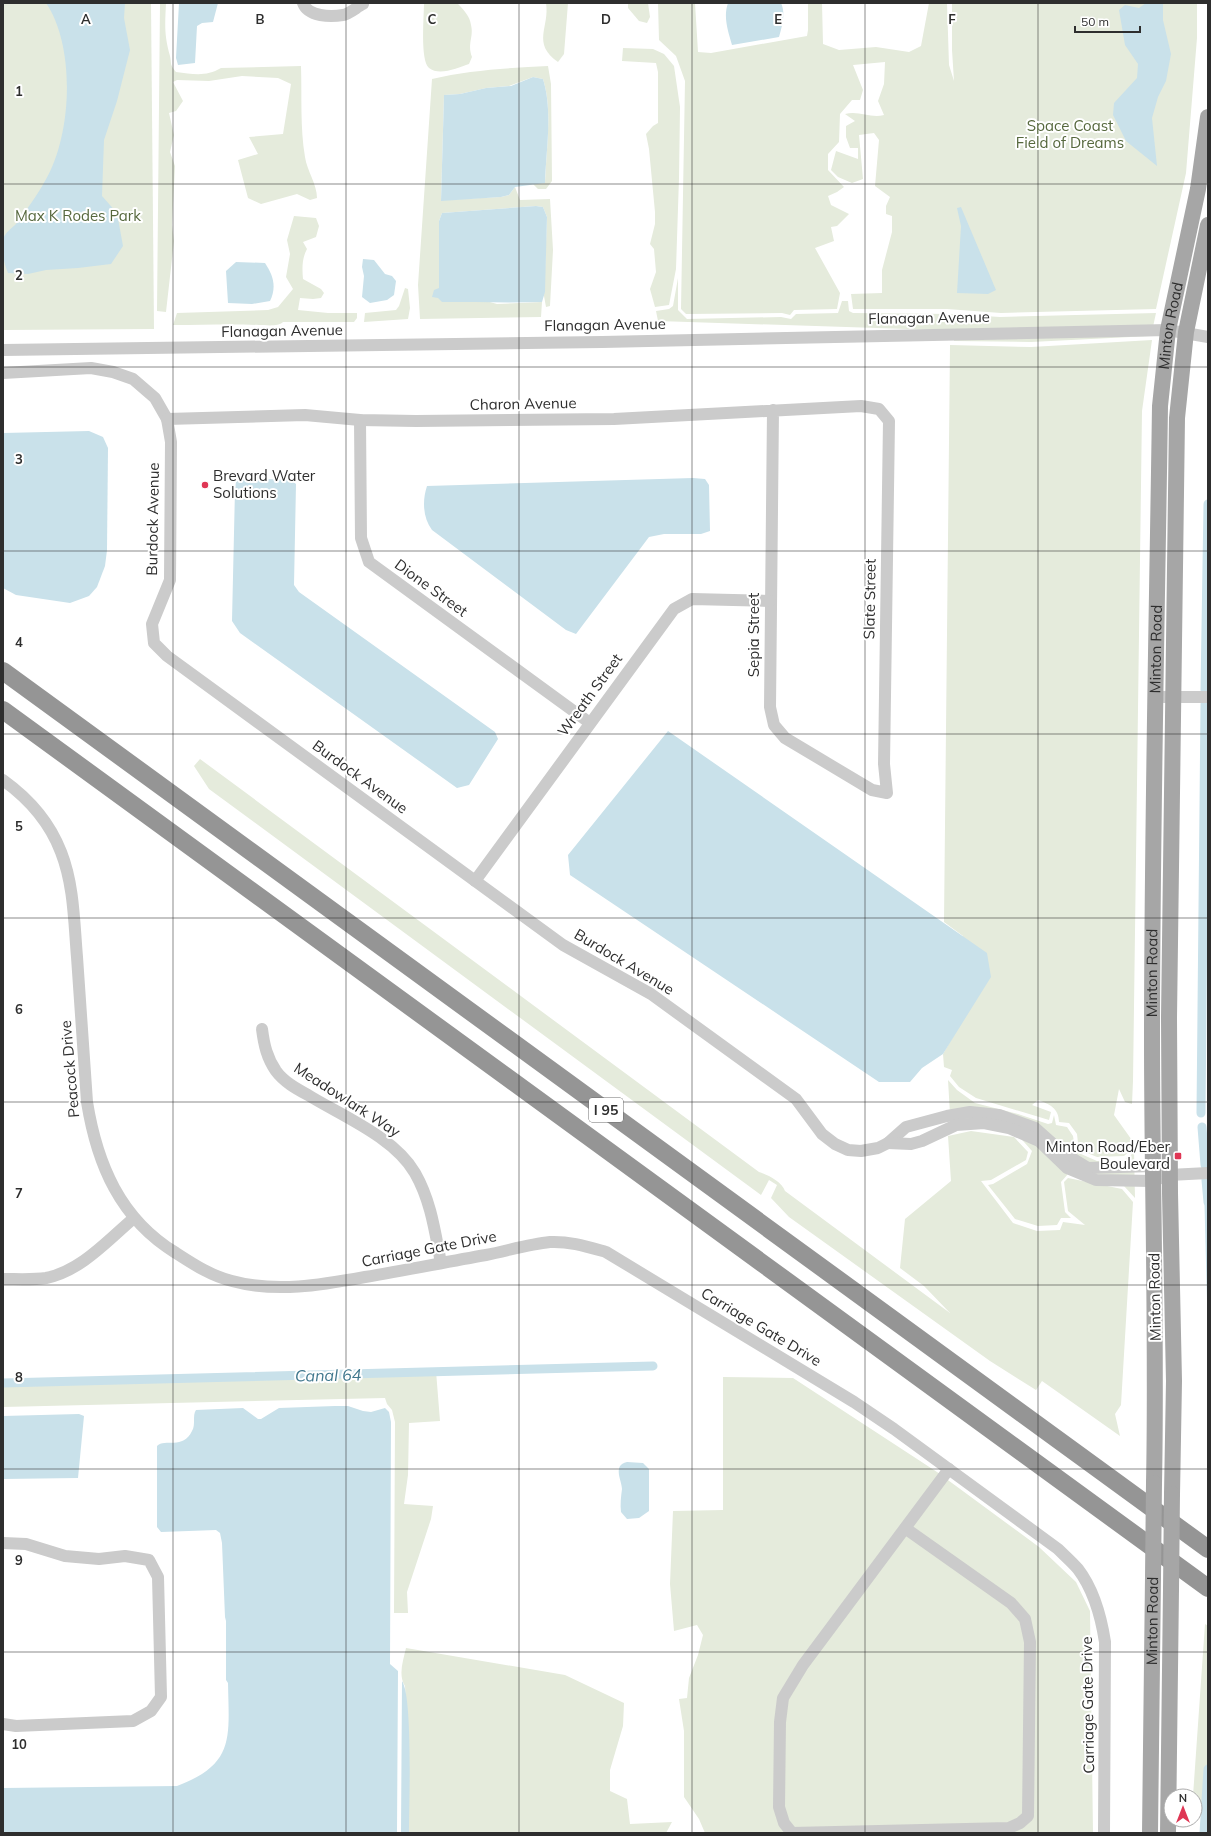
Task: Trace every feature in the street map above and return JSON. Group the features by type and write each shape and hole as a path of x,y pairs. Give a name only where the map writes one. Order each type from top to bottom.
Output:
{"highway":[{"name":"I 95","path":"3,671 1208,1548"},
{"name":"I 95","path":"3,710 1208,1588"}],"main road":[{"name":"Minton Road","path":"1150,1833 1156,1377 1152,1174 1155,696 1160,406 1168,330 1198,189 1208,117"},
{"name":"Minton Road","path":"1168,1833 1174,1381 1169,1174 1169,1010 1172,696 1177,418 1186,332 1208,225"}],"street":[{"path":"303,3 304,7 311,12 320,15 344,15 362,4"},
{"name":"Flanagan Avenue","path":"3,350 609,342 1168,330 1208,337"},
{"name":"Burdock Avenue","path":"3,373 91,368 113,372 133,379 154,398 167,418 171,442 170,580 152,624 154,643 167,656 563,945 651,994 796,1099 822,1134 834,1144 848,1150 861,1151 878,1148 888,1143 906,1126 918,1122 950,1121"},
{"name":"Charon Avenue","path":"167,418 305,415 360,420 416,421 614,419 861,406 879,409"},
{"name":"Slate Street","path":"879,409 889,421 884,764 887,793"},
{"name":"Sepia Street","path":"773,410 770,707 774,725 785,738 872,790 887,793"},
{"name":"Dione Street","path":"360,420 361,538 369,562 590,723"},
{"name":"Wreath Street","path":"475,881 674,609 692,599 770,601"},
{"path":"1155,696 1208,697"},
{"name":"Peacock Drive","path":"3,780 14,788 36,810 52,832 61,852 68,875 73,908 87,1102 91,1127 99,1157 107,1177 134,1218"},
{"name":"Meadowlark Way","path":"262,1029 264,1045 268,1058 277,1073 293,1087 382,1139 400,1154 415,1172 430,1205 441,1263"},
{"name":"Burdock Avenue","path":"888,1143 911,1144 922,1141 950,1121 970,1112 1035,1128 1059,1155 1088,1168 1152,1174"},
{"path":"918,1122 922,1141"},
{"path":"1152,1174 1208,1173"},
{"path":"3,1279 45,1278 67,1271 94,1252 134,1218"},
{"name":"Carriage Gate Drive","path":"134,1218 157,1242 201,1269 231,1281 265,1287 293,1287 324,1284 551,1242 581,1245 606,1252 854,1402 1058,1549 1078,1569 1092,1594 1102,1620 1105,1642 1104,1833"},
{"path":"905,1528 1011,1603 1025,1619 1030,1642 1028,1816 1020,1824 1009,1828 792,1833 784,1823 779,1807 780,1722 783,1698 803,1666 905,1528 949,1469"},
{"path":"3,1543 26,1544 65,1556 99,1559 125,1556 149,1560 158,1577 161,1697 151,1711 133,1721 16,1726 3,1724"}],"green space":[{"name":"Max K Rodes Park","path":"3,3 151,3 154,329 3,330"},
{"path":"160,3 166,3 166,36 171,64 176,72 205,74 221,68 301,66 303,146 306,162 317,193 317,198 310,200 297,194 261,204 248,198 238,160 258,154 249,137 283,134 291,84 278,78 242,76 209,81 177,80 173,82 183,101 176,111 169,113 174,135 170,152 175,166 172,225 174,241 166,312 157,311"},
{"path":"424,3 457,3 466,13 472,29 470,48 472,57 469,64 443,71 429,68 424,56 423,47"},
{"path":"546,3 568,3 564,54 558,62 545,48 543,41 547,12"},
{"path":"628,3 648,3 650,17 647,23 639,21 628,8"},
{"name":"Space Coast Field of Dreams","path":"658,3 695,3 698,52 711,53 807,36 808,3 822,3 823,44 839,50 876,47 909,52 921,46 929,3 947,3 949,65 954,81 952,50 952,3 1197,3 1197,38 1186,173 1156,309 1001,313 947,309 853,309 851,294 882,293 882,270 892,232 892,216 886,214 886,206 890,197 875,186 879,140 874,133 859,135 863,179 852,183 838,177 831,170 836,151 858,159 858,148 850,148 846,137 846,126 855,121 845,114 855,113 874,116 884,115 878,101 884,84 885,62 853,65 863,90 860,100 852,100 840,114 839,142 828,154 828,170 844,187 828,196 831,205 849,214 837,226 831,227 834,241 815,248 840,293 837,309 794,310 790,315 782,313 686,314 681,309 685,81 676,56 659,40"},
{"path":"623,48 653,49 664,54 674,66 680,107 679,178 676,269 669,305 655,307 650,289 656,272 654,249 650,244 655,224 655,212 649,149 646,134 658,123 658,72 656,63 622,61"},
{"path":"548,66 551,84 552,181 546,189 538,189 533,184 545,183 548,104 543,79 533,77 509,86 486,88 460,94 444,95 441,200 501,197 509,195 515,187 520,200 550,199 553,250 550,306 546,307 544,296 547,217 543,207 536,206 442,213 439,221 439,288 497,304 542,302 541,317 420,319 418,285 432,79 475,71"},
{"path":"294,216 316,218 319,226 316,237 303,242 307,249 304,256 302,271 303,279 321,289 324,293 321,298 300,298 298,310 328,313 357,313 357,318 354,322 283,322 278,325 173,325 177,313 268,310 278,307 293,289 286,277 290,254 287,240"},
{"path":"678,278 678,310 687,319 781,317 791,319 796,314 838,313 842,301 848,301 849,311 853,313 952,314 1000,317 1156,313 1151,336 1031,342 954,341 954,332 938,330 658,321 656,311 669,309 673,306"},
{"path":"405,288 408,289 410,308 408,319 364,322 365,313 396,310 399,306"},
{"path":"1152,340 1142,411 1132,1104 1125,1102 1119,1089 1114,1115 1134,1143 1129,1152 1124,1156 1097,1157 1075,1148 1078,1143 1077,1134 1069,1123 1059,1122 1059,1117 1053,1107 1038,1100 1032,1105 1051,1112 1049,1120 976,1098 959,1087 950,1076 952,1070 944,1067 943,1054 954,1035 963,936 944,922 950,345 1031,347"},
{"path":"200,759 759,1172 778,1182 785,1191 950,1313 924,1286 900,1268 905,1219 951,1181 948,1136 971,1131 1014,1137 1028,1152 1026,1160 991,1180 981,1181 1013,1223 1037,1231 1060,1230 1063,1222 1085,1225 1068,1211 1064,1182 1068,1178 1122,1189 1133,1202 1121,1405 1115,1414 1120,1436 1042,1381 1036,1390 990,1361 789,1217 771,1198 777,1185 769,1180 761,1195 209,789 194,766"},
{"path":"948,1080 957,1090 975,1103 1018,1114 1048,1124 1052,1123 1054,1115 1056,1125 1067,1127 1073,1136 1074,1142 1071,1147 1072,1150 1097,1161 1124,1160 1134,1151 1135,1198 1124,1186 1068,1174 1061,1182 1065,1212 1071,1218 1061,1218 1057,1225 1038,1226 1015,1219 988,1185 993,1184 1027,1164 1032,1151 1016,1133 972,1127 951,1131"},
{"path":"436,1371 440,1421 409,1423 408,1475 404,1504 433,1506 431,1519 407,1592 408,1613 394,1613 395,1422 392,1410 387,1404 385,1398 3,1407 3,1383"},
{"path":"723,1377 793,1378 937,1472 1039,1547 1076,1582 1090,1611 1093,1833 705,1833 699,1819 684,1797 684,1731 679,1699 687,1698 689,1678 698,1655 703,1635 697,1625 674,1631 670,1584 673,1511 723,1510"},
{"path":"1205,1624 1208,1626 1208,1805 1203,1805 1203,1788 1194,1788"},
{"path":"406,1648 565,1675 624,1703 623,1726 610,1770 610,1791 627,1799 630,1824 672,1822 666,1833 409,1833 409,1760 405,1686 401,1673"}],"water":[{"path":"46,3 125,3 124,18 130,50 117,101 104,140 102,196 117,213 123,246 111,264 46,270 28,274 8,273 3,255 2,245 4,237 16,224 35,198 45,181 54,162 61,140 65,117 67,92 66,67 62,43 56,21"},
{"path":"179,3 218,3 213,22 202,23 197,26 195,63 178,65 176,58"},
{"path":"728,3 781,3 783,16 779,37 732,45 726,19"},
{"path":"1146,3 1163,3 1163,20 1171,54 1166,81 1158,97 1152,118 1157,166 1126,141 1113,115 1114,103 1137,78 1138,64 1125,45 1119,10 1125,5 1139,8"},
{"path":"533,77 543,79 548,104 545,183 515,187 509,195 501,197 441,201 444,95 460,94 486,88 511,86"},
{"path":"536,206 543,207 547,217 545,292 542,302 442,302 438,298 432,297 434,290 439,288 439,221 442,213"},
{"path":"961,207 996,290 988,294 957,293 961,226 957,208"},
{"path":"363,259 374,260 385,274 392,276 396,281 394,295 387,300 370,303 362,297 364,276 362,267"},
{"path":"236,262 265,263 272,277 274,286 270,301 252,304 228,303 226,271"},
{"path":"89,431 103,437 108,448 107,550 105,566 97,587 89,596 70,603 16,595 3,588 3,433"},
{"path":"241,478 291,480 296,484 294,585 299,592 495,732 498,739 469,785 457,788 240,633 232,621 235,489 236,482"},
{"path":"693,478 705,479 709,485 710,531 701,534 664,534 649,537 576,634 566,630 432,530 425,515 424,509 424,498 427,486"},
{"path":"668,731 987,953 991,977 943,1054 922,1068 910,1082 879,1082 570,875 568,855"},
{"path":"1204,1186 1208,1186 1208,1338"},
{"path":"348,1406 371,1412 385,1408 389,1412 391,1422 390,1664 398,1671 397,1833 3,1833 3,1788 177,1786 196,1778 210,1768 219,1758 225,1747 229,1719 228,1683 226,1680 226,1621 222,1543 220,1533 216,1530 161,1532 157,1527 157,1446 165,1443 179,1442 188,1437 194,1426 194,1415 196,1410 243,1408 258,1419 261,1419 279,1408"},
{"path":"79,1414 84,1416 78,1478 3,1479 3,1416"},
{"path":"627,1462 643,1463 649,1469 649,1511 639,1518 627,1519 621,1512 622,1489 619,1470 622,1464"},
{"path":"402,1681 408,1708 409,1729 409,1833 401,1833"}],"waterway":[{"path":"1205,690 1208,504"},
{"path":"1201,1113 1205,704"},
{"path":"1202,1127 1205,1165"},
{"path":"1206,1180 1208,1202"},
{"name":"Canal 64","path":"3,1383 653,1366"},
{"path":"1204,1833 1208,1769"}],"place":[{"name":"Brevard Water Solutions","path":"205,485"},
{"name":"Minton Road/Eber Boulevard","path":"1178,1156"}]}
